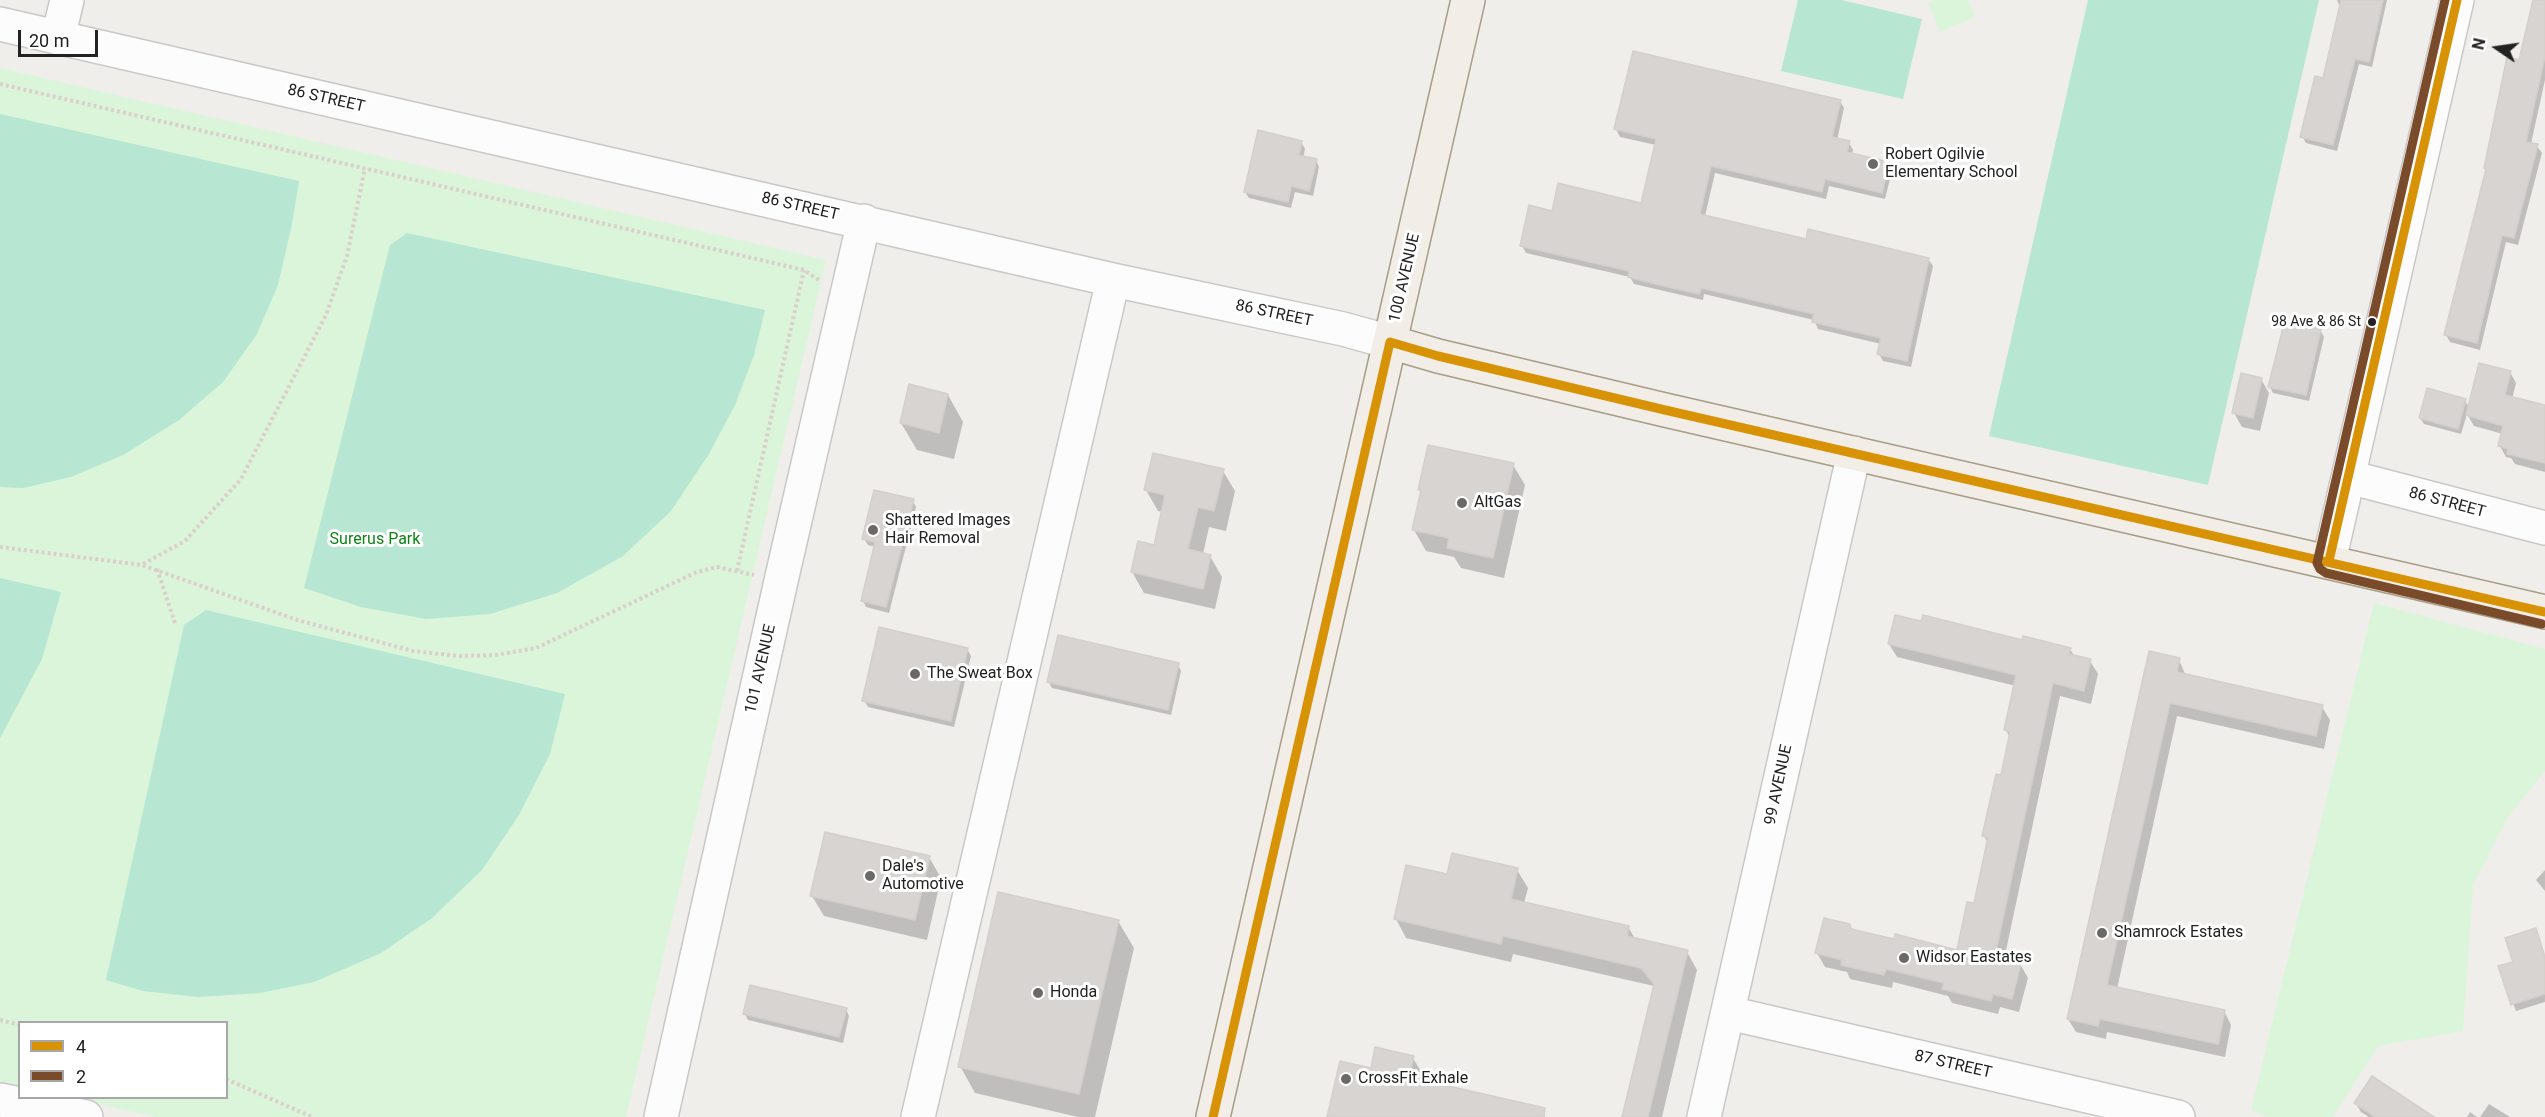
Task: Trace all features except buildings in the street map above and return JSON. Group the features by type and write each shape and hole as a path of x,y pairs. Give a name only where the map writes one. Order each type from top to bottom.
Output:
{"main road":[{"name":"100 AVENUE","path":"1213,1117 1468,0"},
{"name":"86 STREET","path":"1390,342 1438,356 2545,612"}],"street":[{"path":"58,38 67,0"},
{"path":"2329,561 2457,0"},
{"name":"86 STREET","path":"0,24 1113,280 1343,329 1390,342"},
{"name":"101 AVENUE","path":"661,1117 778,592 864,221"},
{"path":"918,1117 1113,280"},
{"name":"99 AVENUE","path":"1704,1117 1854,453"},
{"name":"86 STREET","path":"2349,477 2545,528"},
{"name":"87 STREET","path":"1729,1013 2178,1117"},
{"path":"0,1100 86,1117"}],"path":[{"path":"0,84 804,270 846,300"},
{"path":"142,565 185,541 241,479 326,315 347,256 365,168"},
{"path":"0,547 157,568 297,620 413,651 459,656 496,655 536,648 697,572 717,567 737,571 804,270"},
{"path":"157,568 176,626"},
{"path":"0,1020 18,1024"},
{"path":"228,1080 312,1117"}],"green space":[{"path":"1798,0 1842,0 1922,19 1903,99 1781,71"},
{"path":"1935,0 1968,0 1975,17 1940,32 1928,3"},
{"path":"2088,0 2319,0 2208,485 1989,436"},
{"name":"Surerus Park","path":"0,68 826,260 626,1117 156,1117 75,1099 228,1099 228,1021 18,1021 18,1086 0,1081"},
{"path":"0,114 299,181 278,285 257,334 223,382 179,420 123,455 71,477 23,488 0,487"},
{"path":"407,233 765,310 754,355 735,405 709,454 671,511 623,556 557,593 490,614 426,619 361,607 304,588 390,245"},
{"path":"0,578 61,592 42,659 0,738"},
{"path":"2374,603 2545,649 2545,771 2508,817 2473,885 2463,1031 2378,1046 2333,1117 2267,1117 2251,1110"},
{"path":"206,610 565,694 550,754 519,815 482,870 432,918 381,953 314,982 260,993 198,997 143,991 106,980 184,625"}],"transit line":[{"name":"2","path":"2445,0 2317,563 2326,573 2542,624"},
{"name":"4","path":"2329,561 2457,0"},
{"name":"4","path":"1213,1117 1390,342 1438,356 1665,410 2545,612"}],"place":[{"name":"Robert Ogilvie Elementary School","path":"1873,164"},
{"name":"98 Ave & 86 St","path":"2372,322"},
{"name":"AltGas","path":"1462,503"},
{"name":"Shattered Images Hair Removal","path":"873,530"},
{"name":"The Sweat Box","path":"915,674"},
{"name":"Dale's Automotive","path":"870,876"},
{"name":"Shamrock Estates","path":"2102,933"},
{"name":"Widsor Eastates","path":"1904,958"},
{"name":"Honda","path":"1038,993"},
{"name":"CrossFit Exhale","path":"1346,1079"}]}
